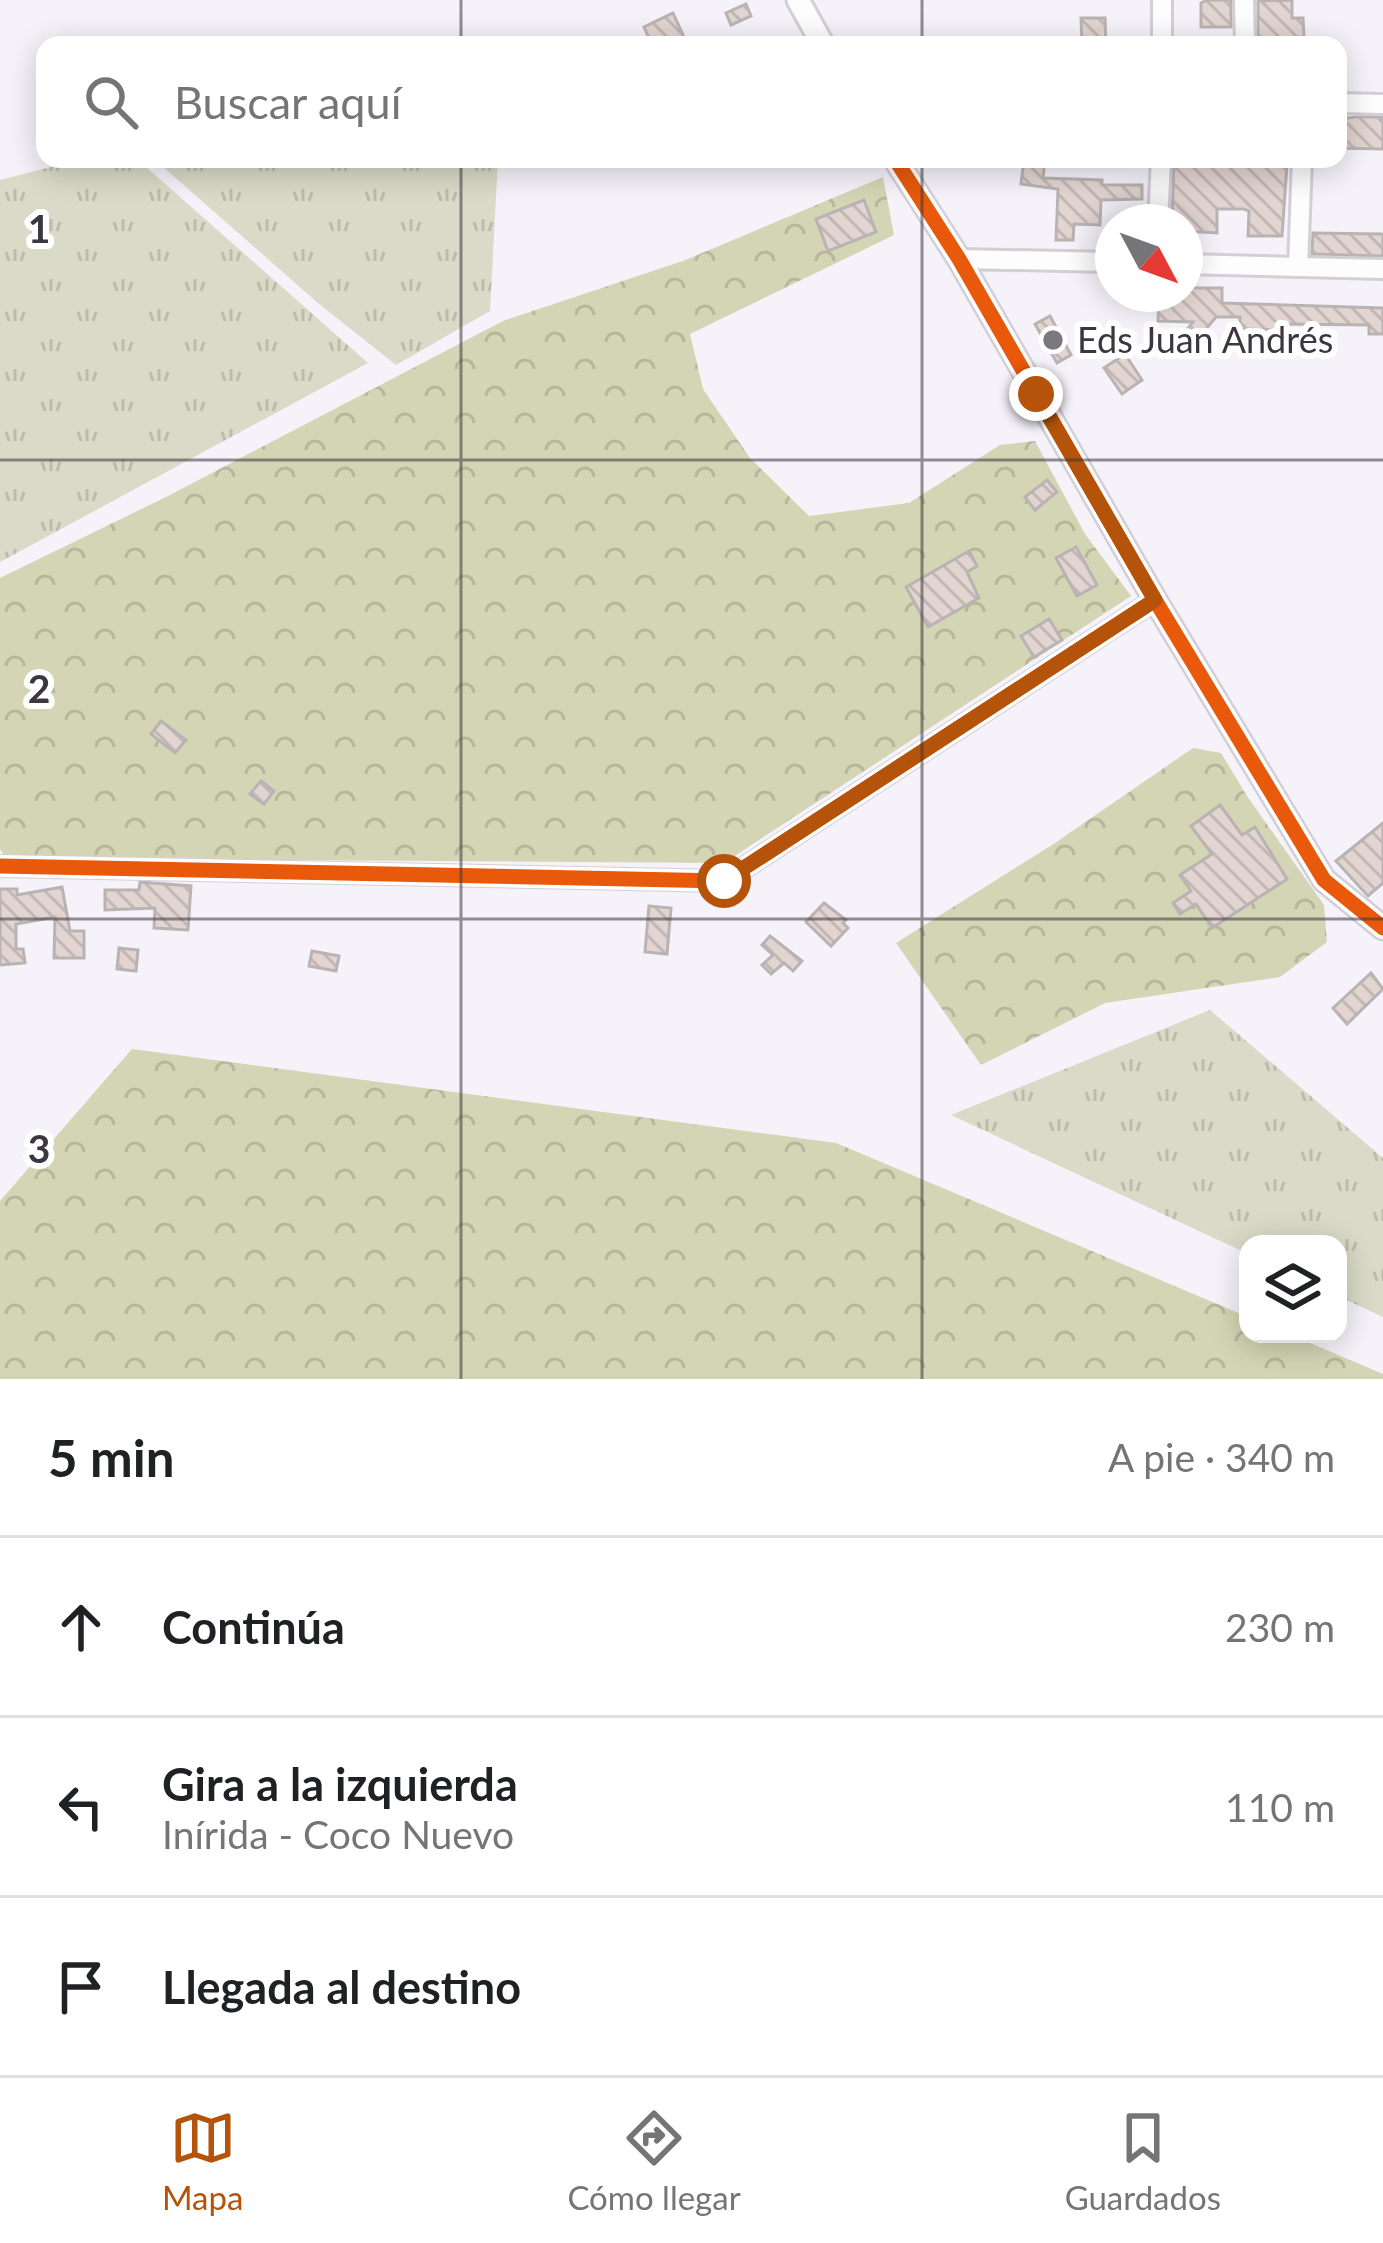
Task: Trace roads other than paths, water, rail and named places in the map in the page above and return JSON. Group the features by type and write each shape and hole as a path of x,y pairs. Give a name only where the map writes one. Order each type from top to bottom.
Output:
{"street":[{"path":"798,0 818,36"},
{"path":"1162,0 1162,36"},
{"path":"1244,0 1245,36"},
{"path":"1347,103 1383,104"},
{"path":"902,168 1324,880 1383,928"},
{"path":"1159,204 1161,168"},
{"path":"1298,267 1302,168"},
{"path":"959,259 1095,262"},
{"path":"1203,264 1383,269"},
{"path":"0,866 724,881 1155,600"}],"place":[{"name":"Eds Juan Andrés","path":"1053,340"}]}
